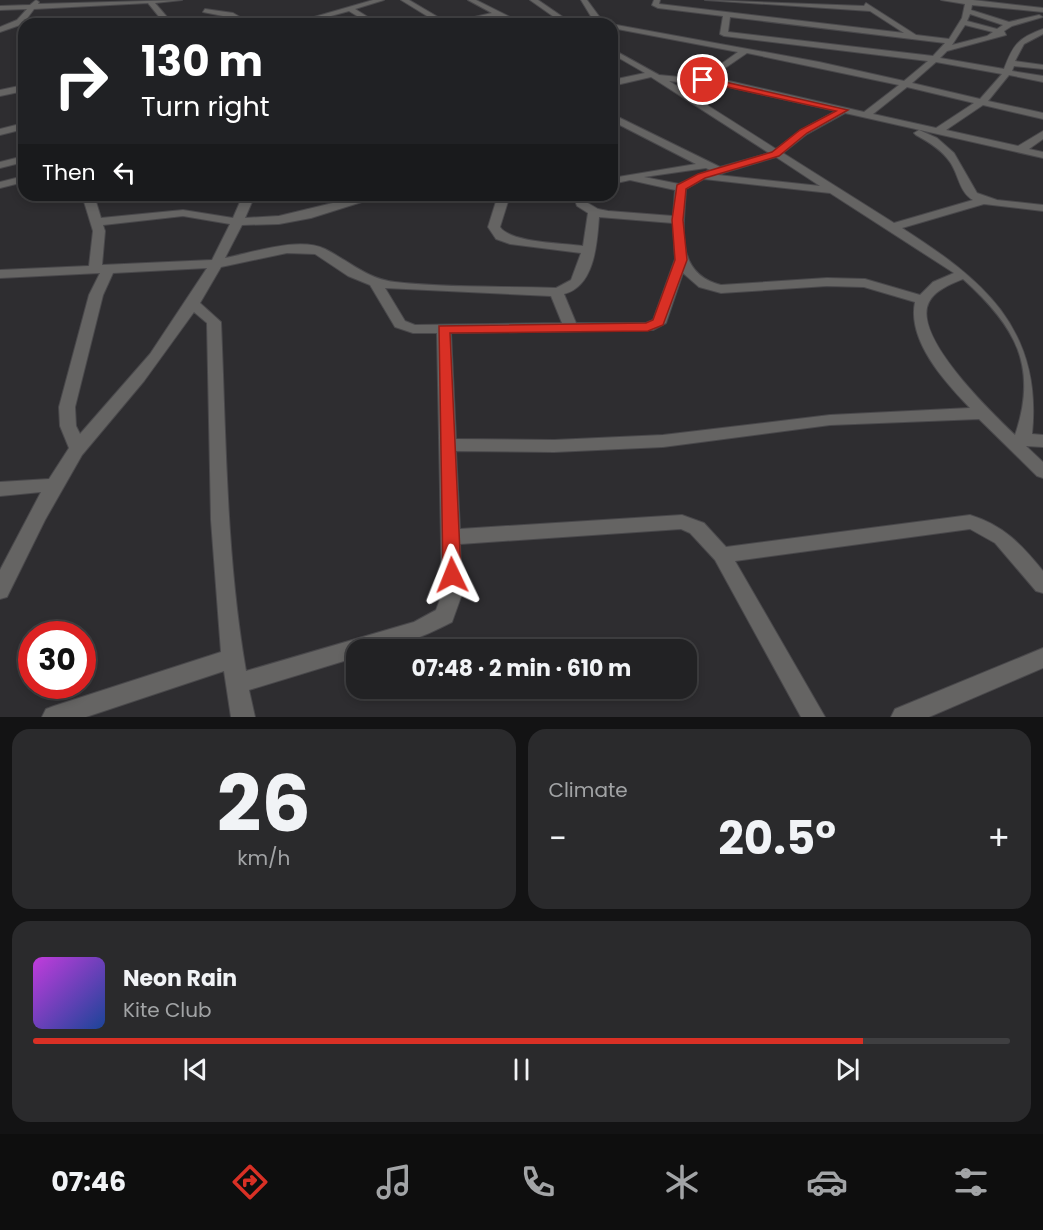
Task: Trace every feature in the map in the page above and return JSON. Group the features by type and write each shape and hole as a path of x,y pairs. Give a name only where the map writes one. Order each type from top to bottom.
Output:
{"street":[{"path":"0,8 36,4 179,0"},
{"path":"317,18 381,0"},
{"path":"404,0 435,18"},
{"path":"471,0 507,18"},
{"path":"533,0 560,18"},
{"path":"584,0 595,18"},
{"path":"657,0 655,4 658,6 913,36 948,45 974,44 1000,32 1009,24 1041,14"},
{"path":"708,0 813,3 873,9"},
{"path":"855,0 873,9 913,36"},
{"path":"944,0 1041,14"},
{"path":"150,1 164,18"},
{"path":"24,18 36,4"},
{"path":"866,114 908,83 948,45 963,22 969,5"},
{"path":"969,5 1009,24"},
{"path":"350,9 365,18"},
{"path":"205,11 236,18"},
{"path":"480,18 499,14"},
{"path":"727,14 724,34 934,59 1043,79"},
{"path":"963,22 1009,35"},
{"path":"0,30 18,23"},
{"path":"827,25 827,45"},
{"path":"618,27 908,83 1043,116"},
{"path":"938,131 984,100 1007,73 1015,49 1022,38 1043,31"},
{"path":"703,80 746,50"},
{"path":"618,55 655,76 964,273 1004,310 1022,335 1033,367 1035,388 1020,443"},
{"path":"618,62 626,60"},
{"path":"1012,63 1043,67"},
{"path":"618,82 655,76 703,80 866,114 1043,155"},
{"path":"0,93 18,89"},
{"path":"618,179 719,171 776,154 804,132 844,110"},
{"path":"618,120 705,171 832,190"},
{"path":"895,121 944,146 955,160 965,186 974,195 985,200 1043,208"},
{"path":"0,132 18,128"},
{"path":"1020,150 1043,134"},
{"path":"0,165 18,160"},
{"path":"618,174 681,188 705,171"},
{"path":"0,186 18,181"},
{"path":"375,282 400,324 413,329 648,327 659,323 681,260 678,220 681,188"},
{"path":"891,228 985,200"},
{"path":"78,449 68,426 67,407 102,269 99,231 90,201"},
{"path":"0,591 40,508 78,449 140,377 193,304 238,222 247,201"},
{"path":"97,222 183,213 238,222 311,214 357,201"},
{"path":"502,201 494,227 500,236 514,241 587,250"},
{"path":"580,201 581,204 594,212 678,220"},
{"path":"0,274 216,264 287,249 309,249 319,251 353,273 375,282 395,286 556,292 570,288 576,282 587,250 594,212"},
{"path":"681,260 693,279 705,287 732,289 827,282 865,284 922,300"},
{"path":"964,273 938,285 922,300 920,319 927,342 944,368 986,413 1020,443 1043,472"},
{"path":"556,292 570,326"},
{"path":"193,304 214,322 219,480 231,659 243,717"},
{"path":"236,684 419,629 446,616 452,594 444,329"},
{"path":"447,444 554,446 663,441 830,420 986,413"},
{"path":"1020,443 1043,441"},
{"path":"0,489 55,485"},
{"path":"450,537 682,522 697,528 722,555 813,717"},
{"path":"722,555 970,522 985,525 999,532 1043,585"},
{"path":"903,717 1043,658"},
{"path":"54,717 231,659"}],"route":[{"path":"452,575 444,329 648,327 659,323 665,312 670,287 681,260 678,220 681,188 702,176 776,154 804,132 844,110 703,80"}]}
